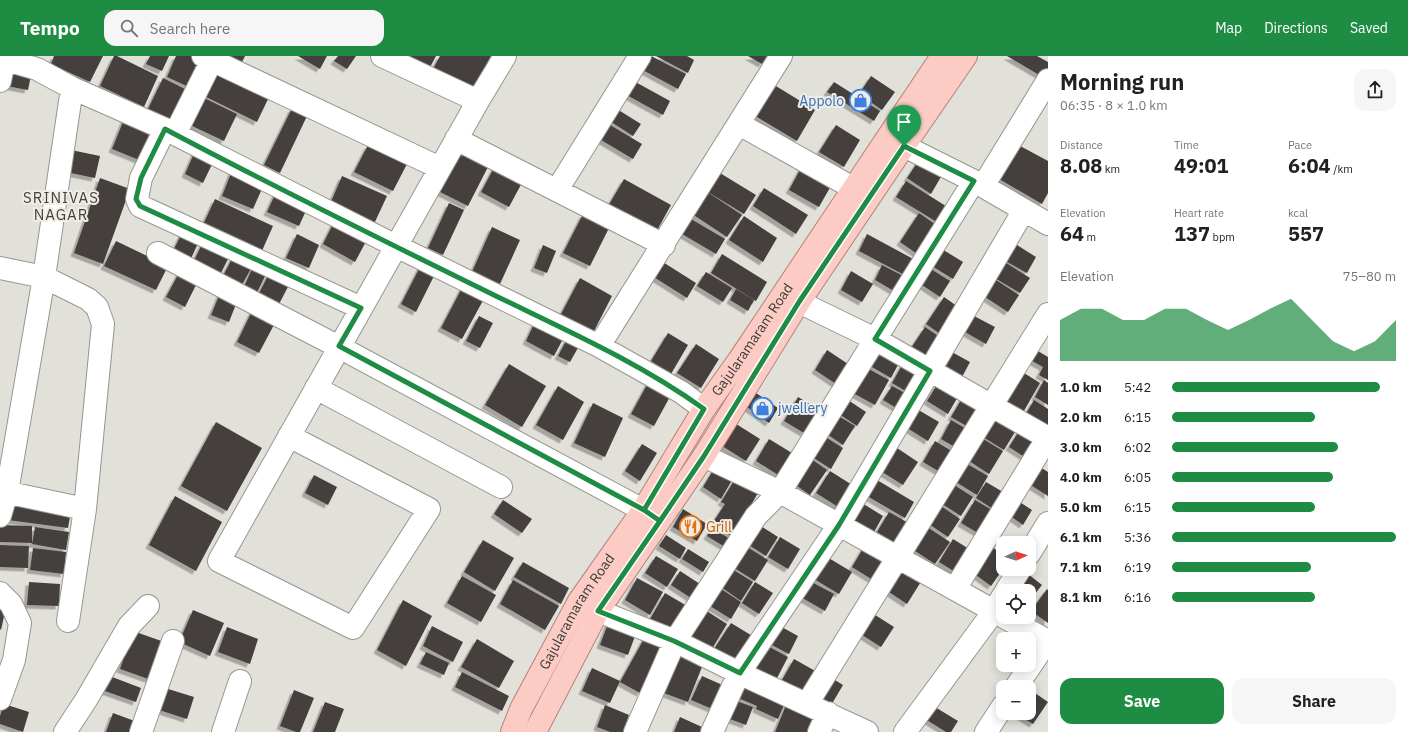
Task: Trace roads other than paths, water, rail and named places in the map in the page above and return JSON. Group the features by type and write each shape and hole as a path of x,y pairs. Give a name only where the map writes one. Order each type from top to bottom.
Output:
{"main road":[{"name":"Gajularamaram Road","path":"535,732 598,611 652,516 704,409 739,360 942,56"},
{"name":"Gajularamaram Road","path":"512,732 521,709 579,601 704,456 799,302 966,56"}],"street":[{"path":"382,56 478,101"},
{"path":"289,436 429,508 354,628 219,561 339,346 456,139 505,56"},
{"path":"558,190 640,56"},
{"path":"599,346 664,245 781,56"},
{"path":"361,308 140,206 136,199 141,178 170,131 210,57 440,168"},
{"path":"0,81 3,58 37,69 72,88 170,131 396,246 599,346 681,392 704,409"},
{"path":"635,732 674,641 756,516 780,492 875,339 1048,80"},
{"path":"0,516 44,277 72,88"},
{"path":"739,124 853,188"},
{"path":"456,139 664,245"},
{"path":"712,732 740,673 839,525 930,371 1040,215 904,146"},
{"path":"158,253 339,346 652,516"},
{"path":"0,268 44,277 88,299 97,307 103,324 85,509 68,621"},
{"path":"799,302 875,339 1048,438 955,589"},
{"path":"807,704 1048,314"},
{"path":"316,388 501,487"},
{"path":"704,456 780,492 955,589 996,608"},
{"path":"4,492 85,509"},
{"path":"1036,543 1048,523"},
{"path":"0,593 11,604 20,623 14,660 0,699"},
{"path":"64,732 86,700 129,626 148,606"},
{"path":"598,611 674,641 807,704 824,723 867,732"},
{"path":"905,732 996,616"},
{"path":"1021,680 1048,641 1022,624"},
{"path":"141,732 173,641"},
{"path":"223,732 240,681"},
{"path":"986,732 996,717"}],"place":[{"name":"Appolo","path":"860,101"},
{"name":"jwellery","path":"763,408"},
{"name":"Grill","path":"690,527"}],"district":[{"name":"SRINIVAS NAGAR","path":"61,206"}]}
